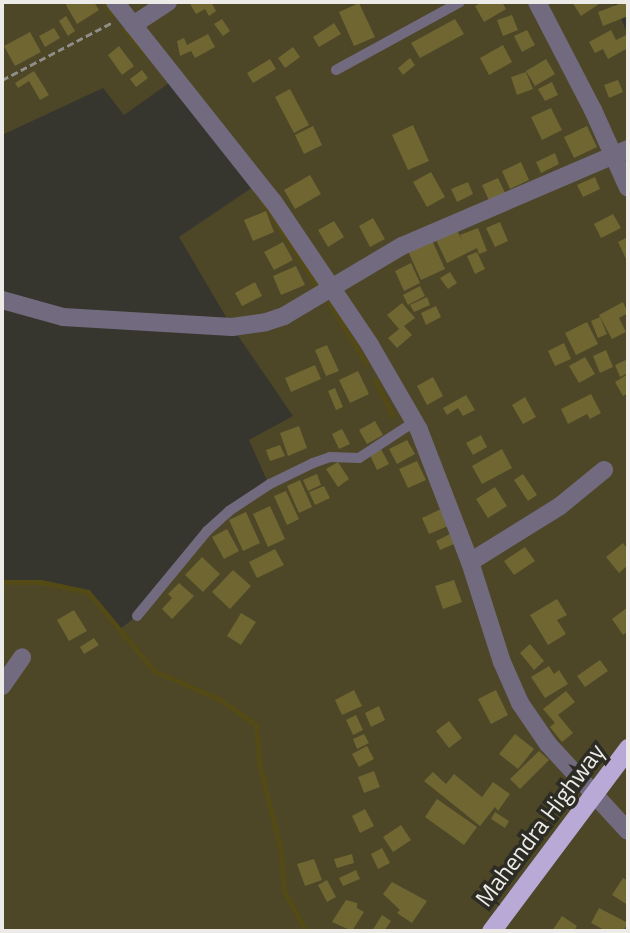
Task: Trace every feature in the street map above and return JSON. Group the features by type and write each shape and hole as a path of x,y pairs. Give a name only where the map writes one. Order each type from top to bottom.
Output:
{"highway":[{"name":"Mahendra Highway","path":"491,931 628,748"}],"street":[{"path":"168,2 125,14 273,201 370,345 414,422 470,562 502,662 520,703 548,744 596,793 621,827 628,831"},
{"path":"537,2 622,152 628,187"},
{"path":"2,300 63,317 232,327 284,316 402,246 622,152"},
{"path":"470,562 560,506 604,470"},
{"path":"2,686 22,657"}],"lane":[{"path":"336,70 460,2"},
{"path":"136,616 207,531 229,511 270,484 313,463 330,457 359,458 414,422"}],"path":[{"path":"2,80 125,14"}],"shaded area":[{"path":"2,2 613,2 628,34 628,929 2,931 2,582 41,582 88,592 120,629 137,616 207,531 269,485 249,440 293,416 232,327 179,237 259,183 176,78 124,115 103,88 2,135"}],"building":[{"path":"70,2 94,2 99,10 77,24 66,5"},
{"path":"189,2 211,2 216,11 209,16 205,9 196,14"},
{"path":"483,2 502,2 506,9 484,22 475,6"},
{"path":"572,2 597,2 599,4 581,16"},
{"path":"628,2 628,16 603,26 598,12"},
{"path":"359,3 375,37 354,46 339,12"},
{"path":"512,15 518,30 503,36 497,20"},
{"path":"66,16 75,31 68,36 59,21"},
{"path":"222,19 230,31 223,36 214,24"},
{"path":"455,19 464,34 420,58 411,43"},
{"path":"334,23 341,34 319,47 313,37"},
{"path":"54,28 60,38 45,47 39,36"},
{"path":"527,30 535,45 522,52 514,36"},
{"path":"611,30 616,40 626,35 628,48 608,59 603,49 595,53 589,42"},
{"path":"30,32 41,52 15,66 4,46"},
{"path":"208,34 215,47 195,58 191,51 180,56 177,41 184,38 187,45"},
{"path":"503,45 512,62 489,75 480,58"},
{"path":"119,46 134,66 122,75 108,55"},
{"path":"293,47 300,57 285,68 278,58"},
{"path":"410,58 415,65 403,75 398,68"},
{"path":"270,59 276,69 253,83 247,73"},
{"path":"546,59 555,74 535,86 526,71"},
{"path":"142,70 148,78 136,87 130,79"},
{"path":"34,71 49,95 40,100 29,81 18,88 15,83"},
{"path":"526,72 533,89 517,95 511,77"},
{"path":"618,80 623,92 609,98 604,85"},
{"path":"552,82 558,95 545,101 538,89"},
{"path":"290,89 309,125 294,133 275,97"},
{"path":"551,108 562,130 542,140 531,117"},
{"path":"413,125 429,161 408,170 392,135"},
{"path":"313,126 322,145 304,154 295,135"},
{"path":"587,126 597,147 574,158 564,137"},
{"path":"555,153 559,164 541,173 536,162"},
{"path":"521,162 529,180 510,189 502,171"},
{"path":"431,172 445,197 427,207 413,182"},
{"path":"310,175 321,194 295,209 284,190"},
{"path":"595,177 600,189 583,197 577,185"},
{"path":"498,178 507,197 491,205 482,185"},
{"path":"468,182 473,194 457,202 451,189"},
{"path":"266,211 274,232 253,241 244,220"},
{"path":"613,214 621,228 601,238 594,224"},
{"path":"373,218 385,239 370,247 359,226"},
{"path":"334,221 344,237 328,247 318,230"},
{"path":"500,222 508,241 495,247 486,228"},
{"path":"478,228 487,251 479,254 477,248 447,263 436,240 457,230 463,242 460,235"},
{"path":"628,237 628,263 618,242"},
{"path":"431,238 445,269 421,280 407,249"},
{"path":"283,242 293,260 274,270 264,252"},
{"path":"477,252 485,269 475,274 467,256"},
{"path":"411,263 420,283 404,291 395,271"},
{"path":"296,266 305,285 281,295 273,276"},
{"path":"450,272 457,283 448,289 440,278"},
{"path":"255,282 262,296 242,306 235,293"},
{"path":"420,286 425,296 408,305 403,295"},
{"path":"427,297 430,305 414,312 410,305"},
{"path":"623,302 628,313 619,318 626,332 612,339 599,315"},
{"path":"402,303 415,318 404,326 412,335 397,348 388,338 399,329 387,315"},
{"path":"436,306 441,317 426,325 421,313"},
{"path":"600,317 607,334 598,338 591,321"},
{"path":"587,322 598,344 576,355 565,333"},
{"path":"564,343 571,359 555,366 548,351"},
{"path":"327,345 339,371 326,376 315,350"},
{"path":"606,350 613,367 600,373 593,356"},
{"path":"585,357 595,374 579,383 569,366"},
{"path":"628,359 628,373 620,377 615,365"},
{"path":"315,365 321,379 291,392 285,378"},
{"path":"358,371 369,394 350,403 339,380"},
{"path":"628,374 628,393 623,396 615,382"},
{"path":"433,377 443,396 427,405 417,386"},
{"path":"335,388 343,407 336,410 328,391"},
{"path":"591,394 601,413 590,419 587,414 568,424 561,409"},
{"path":"466,395 475,410 463,416 458,408 447,415 443,408"},
{"path":"525,397 536,417 523,424 512,405"},
{"path":"375,421 383,435 367,444 359,430"},
{"path":"299,426 307,448 288,456 280,433"},
{"path":"342,429 350,444 339,449 332,434"},
{"path":"481,435 487,447 473,455 466,443"},
{"path":"407,440 415,454 397,464 389,449"},
{"path":"280,445 285,456 270,461 266,450"},
{"path":"381,449 389,464 377,470 370,455"},
{"path":"502,449 512,468 482,484 472,466"},
{"path":"417,461 426,480 408,488 399,469"},
{"path":"338,462 349,479 338,487 326,469"},
{"path":"317,474 321,485 308,491 303,480"},
{"path":"523,474 537,495 528,501 514,480"},
{"path":"300,480 312,507 299,513 287,486"},
{"path":"324,486 330,498 315,505 309,492"},
{"path":"495,487 507,506 488,518 476,499"},
{"path":"286,491 299,519 287,525 274,496"},
{"path":"270,506 285,539 268,547 253,514"},
{"path":"441,509 448,526 429,534 422,518"},
{"path":"246,512 260,543 243,551 229,520"},
{"path":"227,529 239,551 224,559 212,537"},
{"path":"450,534 454,544 440,550 436,541"},
{"path":"623,543 628,550 628,565 619,573 606,557"},
{"path":"525,547 535,561 514,575 504,561"},
{"path":"275,549 284,565 257,578 249,562"},
{"path":"202,557 220,574 203,592 185,575"},
{"path":"233,570 251,586 230,609 212,592"},
{"path":"454,580 462,602 443,609 435,586"},
{"path":"179,583 194,596 172,619 162,609 172,598 168,594"},
{"path":"557,599 567,615 557,620 566,634 548,645 530,615"},
{"path":"628,607 628,631 623,635 612,619"},
{"path":"74,610 87,631 69,641 57,620"},
{"path":"241,613 256,622 241,645 227,636"},
{"path":"94,638 99,645 84,654 80,647"},
{"path":"530,644 544,661 534,670 520,653"},
{"path":"600,660 608,671 585,687 577,676"},
{"path":"549,666 554,674 559,670 568,684 545,698 531,677"},
{"path":"354,690 362,706 342,715 335,700"},
{"path":"496,690 508,715 491,724 478,699"},
{"path":"566,691 575,702 558,715 573,733 562,742 550,727 555,723 543,709"},
{"path":"379,706 385,720 371,727 365,713"},
{"path":"356,715 363,730 353,735 346,720"},
{"path":"449,721 462,738 449,748 436,731"},
{"path":"364,734 369,743 357,749 353,739"},
{"path":"515,734 534,749 518,769 499,754"},
{"path":"367,746 374,759 359,767 352,754"},
{"path":"539,751 549,760 520,789 510,779"},
{"path":"374,771 380,787 364,793 358,777"},
{"path":"433,772 446,784 454,774 482,797 493,782 510,794 498,811 495,807 480,826 424,781"},
{"path":"437,799 477,827 464,845 425,817"},
{"path":"365,809 374,826 360,833 352,816"},
{"path":"495,812 509,821 505,828 491,819"},
{"path":"401,825 411,840 393,852 383,837"},
{"path":"382,848 390,863 378,869 371,854"},
{"path":"352,854 354,863 337,868 334,859"},
{"path":"314,859 322,880 305,886 297,864"},
{"path":"356,870 360,879 343,886 339,878"},
{"path":"623,878 628,881 628,905 612,895"},
{"path":"327,880 336,897 327,902 318,885"},
{"path":"392,882 427,901 412,923 397,913 400,910 383,894"},
{"path":"346,900 357,903 357,908 364,912 352,931 332,922"},
{"path":"599,908 628,923 623,931 606,931 591,923"},
{"path":"382,915 391,921 384,931 372,931"},
{"path":"562,916 577,926 574,931 552,931"}],"waterway":[{"path":"103,2 113,15"},
{"path":"124,29 145,53"},
{"path":"262,201 317,286"},
{"path":"329,303 366,363"},
{"path":"375,380 393,416"},
{"path":"2,582 41,582 88,592 154,671 219,699 256,725 259,763 281,852 284,891 306,931"}]}
